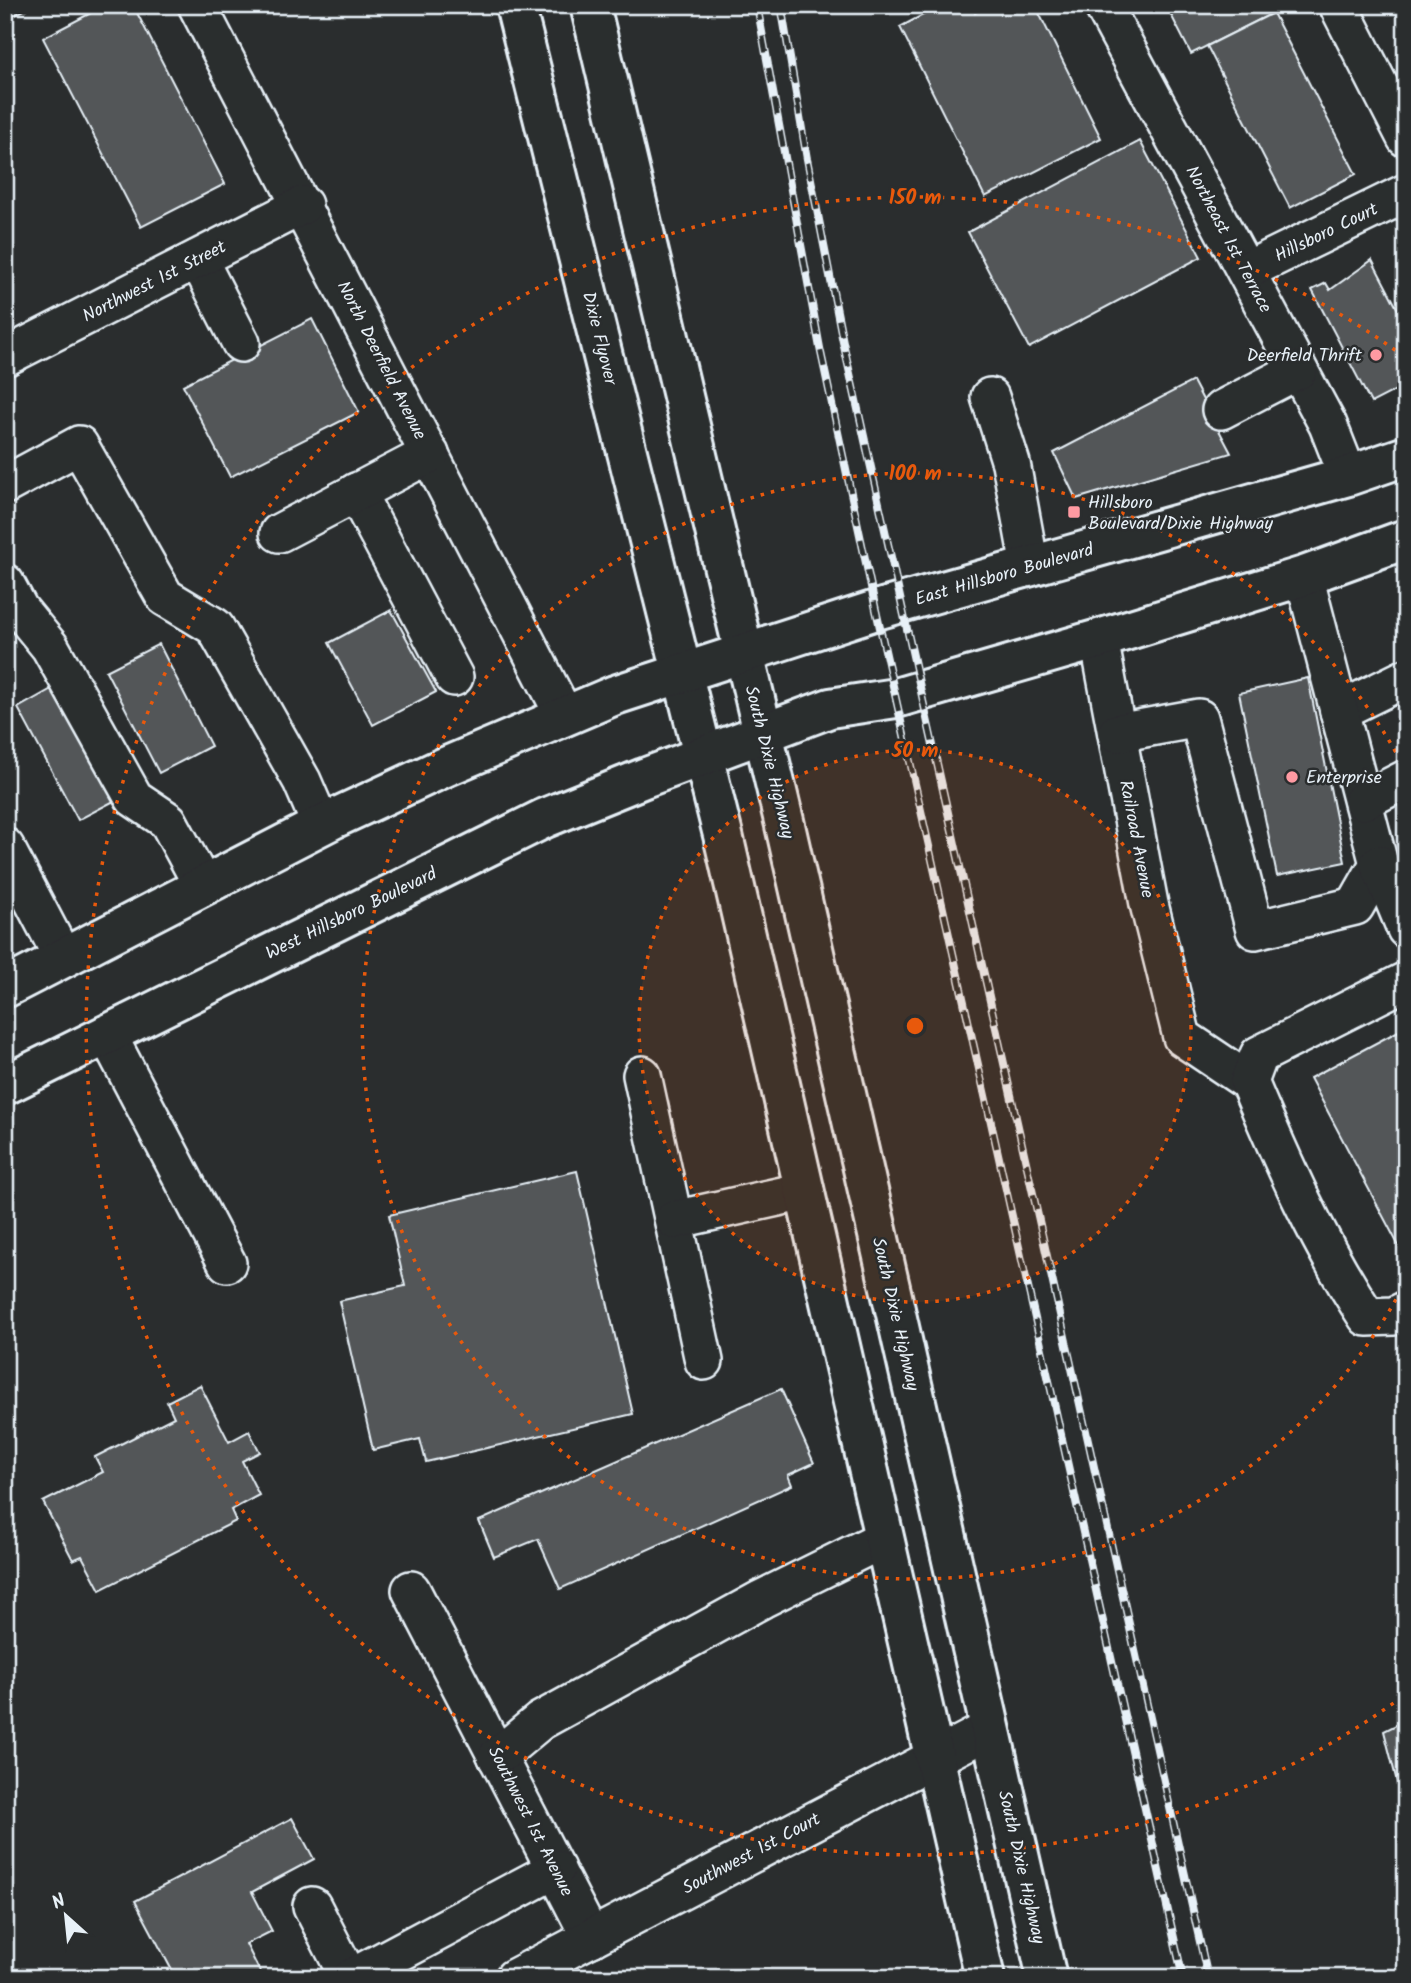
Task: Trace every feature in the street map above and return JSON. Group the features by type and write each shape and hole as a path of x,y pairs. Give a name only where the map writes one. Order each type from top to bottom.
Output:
{"main road":[{"name":"Dixie Flyover","path":"515,5 683,671"},
{"path":"590,5 743,651"},
{"name":"East Hillsboro Boulevard","path":"683,671 743,651 1348,476 1406,456"},
{"path":"704,756 830,708 896,698 1099,639 1304,576 1406,539"},
{"name":"South Dixie Highway","path":"743,651 1047,1978"},
{"path":"5,988 321,825 564,715 683,671 985,1978"},
{"name":"West Hillsboro Boulevard","path":"5,1085 545,818 704,756"}],"street":[{"name":"North Deerfield Avenue","path":"197,5 303,205 564,715"},
{"name":"Northeast 1st Terrace","path":"1103,5 1328,425 1348,476"},
{"path":"1338,5 1406,138"},
{"name":"Hillsboro Court","path":"1246,271 1406,193"},
{"name":"Northwest 1st Street","path":"5,357 303,205"},
{"path":"198,259 241,343"},
{"path":"1221,410 1298,370"},
{"path":"990,397 1012,463 1030,567"},
{"path":"5,485 79,445 165,597 215,627 302,781 321,825"},
{"path":"279,533 430,454"},
{"path":"356,492 454,677"},
{"path":"1304,576 1379,864 1406,929"},
{"path":"5,583 19,609 50,647 134,799 168,821 203,886"},
{"name":"Railroad Avenue","path":"1099,639 1149,904 1182,1037 1249,1082"},
{"path":"1339,711 1406,678"},
{"path":"1117,733 1199,718 1255,930 1355,906 1379,864"},
{"path":"1363,801 1406,779"},
{"path":"5,847 63,958"},
{"path":"1406,981 1259,1055 1249,1082 1281,1157 1337,1268 1367,1317 1394,1316 1406,1310"},
{"path":"107,1034 227,1263"},
{"path":"642,1075 704,1361"},
{"path":"674,1220 805,1191"},
{"path":"497,1757 540,1721 762,1599 883,1539"},
{"name":"Southwest 1st Avenue","path":"411,1590 592,1938"},
{"name":"Southwest 1st Court","path":"514,1978 990,1729"},
{"path":"312,1906 350,1978 556,1868"}],"building":[{"path":"5,5 34,5 5,20"},
{"path":"106,5 133,5 225,184 141,227 43,38"},
{"path":"942,5 972,5 975,13 990,5 1035,5 1101,138 985,197 900,27"},
{"path":"1166,5 1270,5 1273,13 1191,54"},
{"path":"1273,13 1356,174 1290,208 1207,46"},
{"path":"1140,141 1201,257 1029,348 968,232"},
{"name":"Deerfield Thrift","path":"1372,260 1406,325 1406,385 1371,403 1312,290 1326,283 1330,290"},
{"path":"312,319 359,412 230,477 183,385"},
{"path":"1193,381 1231,453 1076,499 1054,453"},
{"path":"391,610 436,692 373,725 329,643"},
{"path":"159,644 211,746 159,773 106,671"},
{"name":"Enterprise","path":"1308,678 1345,862 1277,876 1239,693"},
{"path":"55,687 116,800 78,820 18,708"},
{"path":"1406,1027 1406,1250 1402,1252 1310,1078"},
{"path":"577,1171 633,1414 426,1462 420,1439 373,1450 339,1301 405,1286 389,1215"},
{"path":"200,1385 229,1442 249,1431 260,1452 242,1461 259,1495 231,1510 236,1521 100,1590 82,1556 73,1560 43,1502 103,1472 95,1457 174,1417 167,1402"},
{"path":"781,1389 814,1463 788,1475 792,1485 560,1589 538,1539 494,1557 479,1521"},
{"path":"1406,1720 1406,1817 1384,1731"},
{"path":"292,1818 314,1859 252,1892 272,1931 246,1944 263,1978 176,1978 135,1901"}],"railway":[{"path":"757,5 820,348 876,610 1183,1978"},
{"path":"781,5 807,159 843,342 1208,1978"}],"place":[{"name":"Deerfield Thrift","path":"1376,355"},
{"name":"Hillsboro Boulevard/Dixie Highway","path":"1074,512"},
{"name":"Enterprise","path":"1292,777"}]}
